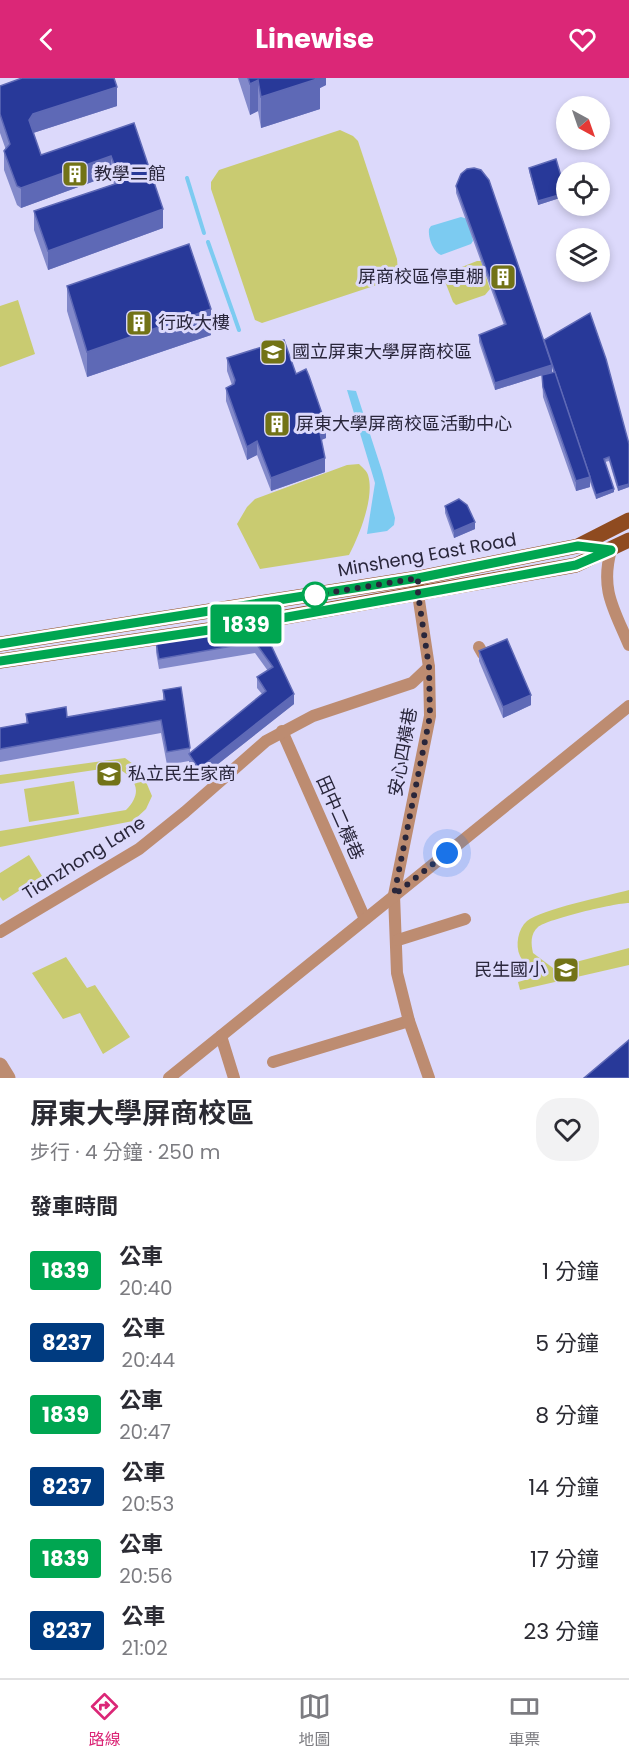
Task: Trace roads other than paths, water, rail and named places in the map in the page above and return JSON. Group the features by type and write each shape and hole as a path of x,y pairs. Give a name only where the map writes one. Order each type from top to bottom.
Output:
{"main road":[{"path":"578,546 629,520"},
{"path":"611,550 629,540"},
{"name":"Minsheng East Road","path":"0,644 418,578 578,546"},
{"name":"Minsheng East Road","path":"0,661 236,626 418,594 576,565 611,550"}],"street":[{"name":"Minsheng East Road","path":"578,546 611,550 629,548"},
{"path":"611,550 607,563 606,585 629,645"},
{"name":"安心四橫巷","path":"418,578 418,594 429,667 430,716 394,895 398,973 409,1021 429,1078"},
{"path":"479,647 484,654 506,646"},
{"name":"Tianzhong Lane","path":"0,932 139,849 266,741 282,731 313,716 412,683 429,667"},
{"path":"169,1078 629,706"},
{"name":"田中二橫巷","path":"282,731 365,919"},
{"path":"398,940 465,919"},
{"path":"273,1062 409,1021"},
{"path":"221,1036 234,1078"},
{"path":"0,1065 8,1078"}],"water":[{"path":"461,217 468,219 473,241 471,244 441,255 432,244 429,229 431,226"},
{"path":"347,390 356,391 382,471 395,518 394,525 387,531 367,534 375,483"}],"waterway":[{"path":"187,178 204,233"},
{"path":"208,242 239,330"}],"place":[{"name":"教學二館","path":"75,174"},
{"name":"屏商校區停車棚","path":"503,277"},
{"name":"行政大樓","path":"139,323"},
{"name":"國立屏東大學屏商校區","path":"273,352"},
{"name":"屏東大學屏商校區活動中心","path":"277,424"},
{"name":"私立民生家商","path":"109,774"},
{"name":"民生國小","path":"566,970"}]}
